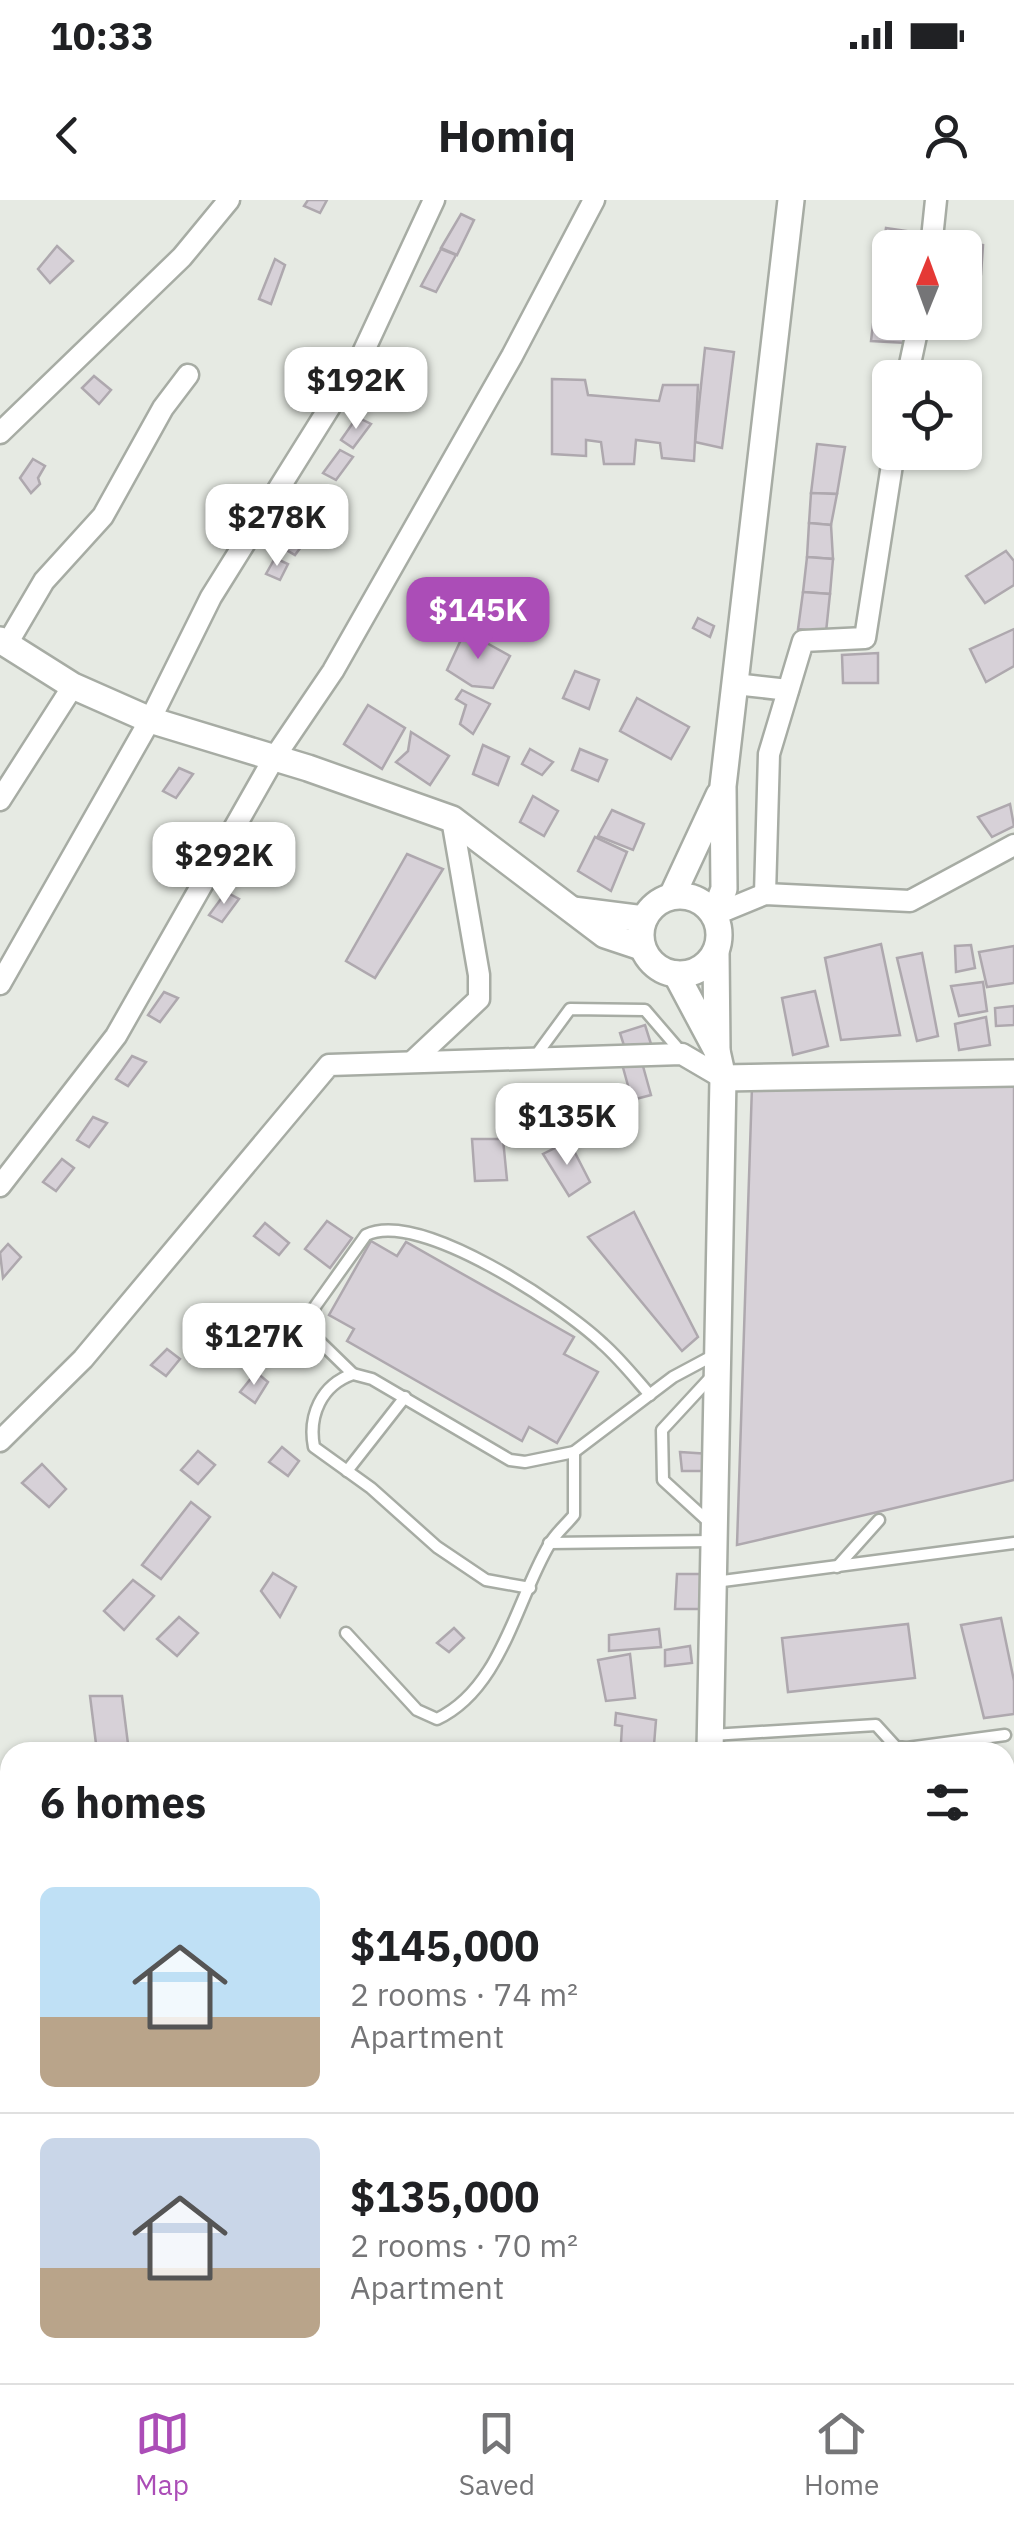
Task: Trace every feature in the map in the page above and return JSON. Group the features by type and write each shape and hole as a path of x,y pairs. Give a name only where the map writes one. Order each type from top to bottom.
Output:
{"street":[{"path":"0,433 182,256 229,200"},
{"path":"0,984 150,720 211,598 361,357 434,200"},
{"path":"0,1186 116,1036 274,758 352,638 512,356 594,200"},
{"path":"714,915 724,889 723,786 791,200"},
{"path":"933,230 936,200"},
{"path":"188,374 163,408 103,516 44,581 4,642 72,686 150,720 452,819 620,943 640,946 654,964 676,974 700,969 716,950"},
{"path":"765,894 769,754 788,690 803,641 864,638 891,470"},
{"path":"735,684 788,690"},
{"path":"0,800 72,686"},
{"path":"672,896 723,786"},
{"path":"414,1060 479,1000 479,975 452,819"},
{"path":"714,915 765,894 910,901 1014,846"},
{"path":"640,946 644,919 660,901 672,896 696,899 714,915 719,927 717,1051 722,1078 710,1742"},
{"path":"573,910 644,919"},
{"path":"676,974 717,1051"},
{"path":"0,1441 83,1358 329,1065 414,1060 530,1062 682,1054 722,1078 1014,1073"}],"lane":[{"path":"530,1062 570,1009 645,1010 682,1054"},
{"path":"650,1396 603,1343 523,1284 439,1243 399,1230 366,1236 314,1308 317,1339 353,1374 405,1397 510,1460 558,1458 574,1452 650,1396 672,1377 718,1360"},
{"path":"715,1535 663,1480 662,1430 718,1360"},
{"path":"353,1374 328,1388 310,1425 314,1447 437,1547 486,1580 530,1588"},
{"path":"348,1471 405,1397"},
{"path":"346,1633 417,1710 437,1719 455,1710 515,1624 549,1544 574,1515 574,1452"},
{"path":"836,1568 879,1520"},
{"path":"549,1544 715,1535"},
{"path":"714,1582 1014,1543"},
{"path":"727,1742 876,1725 891,1742"},
{"path":"952,1742 1005,1735"}],"building":[{"path":"308,200 327,200 320,213 304,206"},
{"path":"461,214 474,220 457,255 441,248"},
{"path":"57,246 73,261 50,283 38,269"},
{"path":"441,249 456,255 436,292 421,286"},
{"path":"275,259 285,265 271,304 259,299"},
{"path":"872,333 872,340 906,340 906,343 871,341"},
{"path":"705,348 734,352 722,448 695,442"},
{"path":"94,376 111,390 99,404 82,388"},
{"path":"552,379 585,380 588,395 659,401 663,385 698,385 694,461 662,458 660,443 636,440 634,464 604,464 601,442 586,440 586,456 552,454"},
{"path":"357,417 371,424 353,448 341,440"},
{"path":"817,444 845,447 837,494 811,493"},
{"path":"340,450 353,457 336,480 323,473"},
{"path":"33,459 45,466 38,478 40,484 31,493 20,478"},
{"path":"320,492 333,499 316,523 303,515"},
{"path":"811,493 837,494 831,525 809,523"},
{"path":"809,523 831,525 833,559 807,557"},
{"path":"299,525 312,532 295,555 283,548"},
{"path":"1006,551 1014,561 1014,585 985,603 966,576"},
{"path":"807,557 833,559 830,594 803,592"},
{"path":"275,558 288,564 280,580 266,574"},
{"path":"803,592 830,594 826,632 798,629"},
{"path":"698,618 714,626 710,637 693,628"},
{"path":"1014,629 1014,666 986,682 970,649"},
{"path":"465,631 510,656 493,688 472,686 447,670"},
{"path":"878,653 878,683 843,683 842,655"},
{"path":"575,671 599,680 589,709 563,698"},
{"path":"462,690 490,704 473,734 460,724 466,705 456,699"},
{"path":"637,698 689,727 671,759 620,731"},
{"path":"368,705 405,728 382,769 344,744"},
{"path":"411,732 449,756 430,785 396,762 408,751"},
{"path":"483,745 509,757 498,785 473,774"},
{"path":"530,749 553,762 542,775 522,764"},
{"path":"580,749 607,760 598,781 572,770"},
{"path":"179,768 193,774 176,798 163,791"},
{"path":"533,796 558,811 544,836 520,822"},
{"path":"1010,804 1014,826 992,837 978,817"},
{"path":"612,810 644,824 633,850 598,836"},
{"path":"595,837 627,852 611,891 578,871"},
{"path":"407,854 443,869 375,978 346,961"},
{"path":"226,892 239,899 222,922 209,915"},
{"path":"881,944 900,1035 841,1040 825,958"},
{"path":"971,945 975,968 956,972 955,946"},
{"path":"1014,946 1014,983 987,987 979,952"},
{"path":"922,953 938,1036 917,1041 897,958"},
{"path":"983,982 987,1011 959,1016 951,986"},
{"path":"815,991 828,1046 793,1055 782,998"},
{"path":"164,992 178,998 160,1022 148,1015"},
{"path":"1014,1006 1014,1025 996,1026 995,1008"},
{"path":"986,1017 990,1045 959,1050 955,1024"},
{"path":"645,1025 651,1044 626,1052 620,1033"},
{"path":"132,1056 146,1062 128,1086 116,1079"},
{"path":"641,1059 651,1095 632,1100 622,1064"},
{"path":"1014,1082 1014,1480 737,1545 752,1086"},
{"path":"93,1117 107,1123 89,1147 77,1140"},
{"path":"472,1139 503,1139 507,1180 475,1181"},
{"path":"569,1141 590,1182 569,1196 543,1154"},
{"path":"62,1159 74,1168 56,1191 43,1182"},
{"path":"634,1212 698,1337 682,1351 588,1237"},
{"path":"327,1221 352,1238 330,1268 305,1249"},
{"path":"265,1223 289,1243 279,1255 254,1236"},
{"path":"371,1241 397,1256 406,1242 574,1337 564,1354 598,1372 557,1443 529,1427 522,1441 347,1341 354,1329 329,1315"},
{"path":"8,1244 21,1257 3,1278 0,1253"},
{"path":"167,1349 180,1359 166,1376 151,1365"},
{"path":"256,1372 268,1382 255,1403 240,1392"},
{"path":"282,1447 299,1461 288,1476 269,1462"},
{"path":"198,1451 215,1465 198,1484 181,1470"},
{"path":"680,1452 710,1454 709,1471 682,1471"},
{"path":"42,1464 66,1489 49,1507 22,1483"},
{"path":"191,1502 210,1517 161,1579 142,1565"},
{"path":"273,1573 296,1587 280,1617 261,1591"},
{"path":"677,1574 701,1574 704,1609 675,1609"},
{"path":"133,1580 154,1596 124,1630 104,1611"},
{"path":"179,1617 198,1633 177,1656 157,1639"},
{"path":"1001,1618 1014,1681 1014,1714 984,1718 961,1625"},
{"path":"908,1624 915,1678 788,1692 782,1638"},
{"path":"454,1628 464,1638 449,1652 437,1643"},
{"path":"659,1629 661,1647 609,1651 609,1635"},
{"path":"690,1646 692,1663 665,1666 665,1650"},
{"path":"630,1654 635,1698 606,1701 598,1660"},
{"path":"90,1696 122,1696 128,1742 96,1742"},
{"path":"616,1713 656,1720 654,1742 621,1742 622,1726 615,1725"}]}
